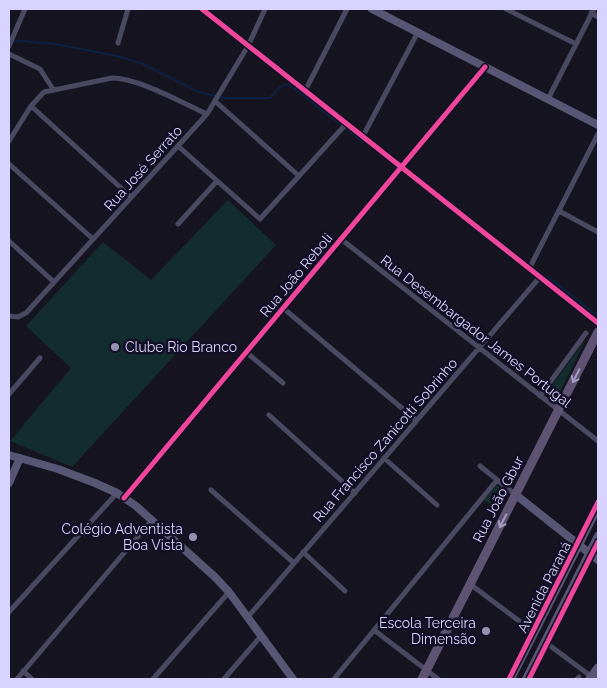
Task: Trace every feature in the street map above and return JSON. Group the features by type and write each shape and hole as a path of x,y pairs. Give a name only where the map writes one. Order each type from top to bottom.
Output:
{"main road":[{"name":"Rua João Gbur","path":"422,679 598,332"},
{"path":"592,679 598,668"}],"street":[{"path":"9,45 24,9"},
{"path":"118,43 128,9"},
{"path":"202,9 598,324"},
{"name":"Rua José Serrato","path":"9,316 18,317 23,315 207,114 248,46 265,9"},
{"path":"305,91 347,9"},
{"path":"372,9 598,125"},
{"path":"506,9 576,44"},
{"path":"548,99 593,11 598,17"},
{"path":"364,136 418,32"},
{"path":"9,54 40,68 53,89"},
{"name":"Rua João Reboli","path":"124,498 485,67"},
{"path":"9,141 40,94 53,89 118,78 148,88 207,114"},
{"path":"217,99 299,176"},
{"path":"31,106 131,197"},
{"path":"178,146 260,219 347,123"},
{"path":"529,269 598,134"},
{"path":"9,164 93,239"},
{"path":"178,224 217,181"},
{"path":"559,211 598,232"},
{"name":"Rua Desembargador James Portugal","path":"341,239 598,442"},
{"path":"9,241 54,282"},
{"name":"Rua Francisco Zanicotti Sobrinho","path":"247,618 540,277"},
{"path":"283,308 416,420"},
{"path":"540,396 586,333"},
{"path":"246,352 283,383"},
{"path":"9,394 40,358"},
{"path":"269,415 354,492"},
{"path":"9,455 68,473 117,493 152,520 207,569 228,592 293,679"},
{"path":"9,483 20,458"},
{"path":"384,458 437,505"},
{"path":"480,466 598,560"},
{"path":"334,679 497,480"},
{"path":"211,490 294,563"},
{"path":"9,612 117,493"},
{"name":"Avenida Paraná","path":"526,679 545,642 584,549 598,507"},
{"path":"16,679 152,520"},
{"name":"Avenida Paraná","path":"512,679 535,633 584,549 598,536"},
{"path":"303,552 345,591"},
{"path":"470,584 535,633"},
{"path":"153,679 228,592"},
{"path":"374,630 438,679"},
{"path":"224,679 261,636"},
{"path":"545,642 592,679"},
{"path":"23,672 32,679"}],"green space":[{"name":"Clube Rio Branco","path":"228,200 276,245 72,467 10,441 71,368 26,326 103,242 151,280"},
{"path":"586,339 557,398 548,391"},
{"path":"497,485 508,493 499,511 484,500"}],"waterway":[{"path":"9,40 55,44 117,56 141,63 199,92 224,98 268,98 281,86 291,86 363,142"},
{"path":"547,276 595,314"}],"cycle path":[{"path":"202,9 598,323"},
{"path":"124,498 485,67"},
{"path":"509,679 598,502"},
{"path":"529,679 598,542"}],"place":[{"name":"Clube Rio Branco","path":"115,347"},
{"name":"Colégio Adventista Boa Vista","path":"193,537"},
{"name":"Escola Terceira Dimensão","path":"486,631"}]}
